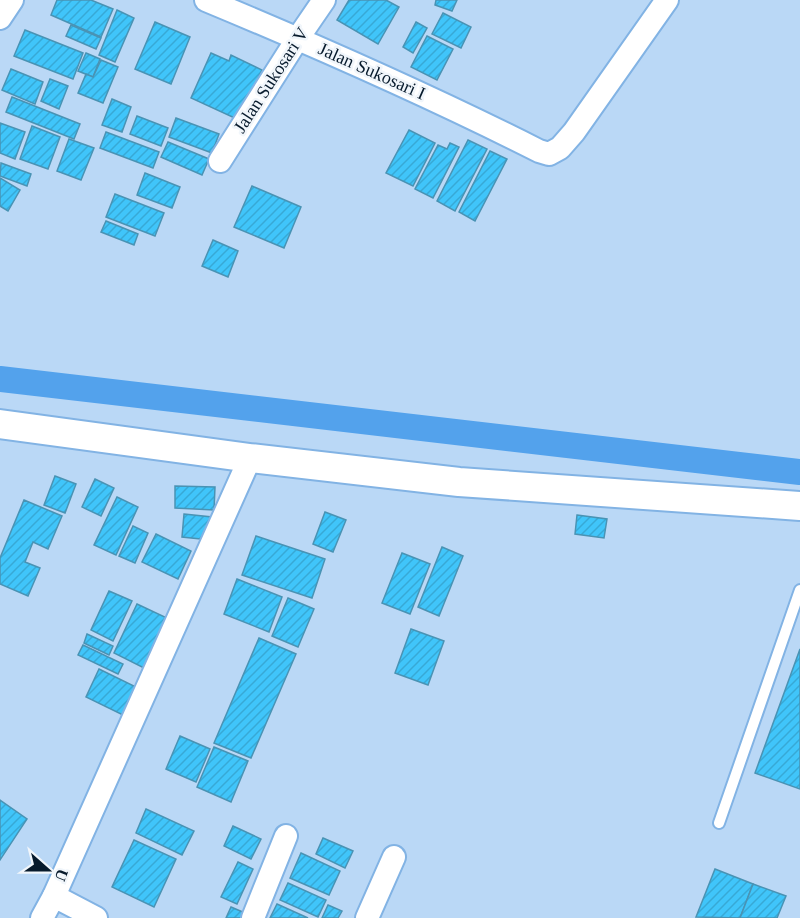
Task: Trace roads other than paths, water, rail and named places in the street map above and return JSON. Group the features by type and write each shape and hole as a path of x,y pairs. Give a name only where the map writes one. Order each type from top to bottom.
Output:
{"street":[{"path":"0,18 12,0"},
{"name":"Jalan Sukosari I","path":"206,0 447,104 549,154 560,148 574,132 667,0"},
{"name":"Jalan Sukosari V","path":"220,161 324,0"},
{"path":"0,424 250,458 459,482 800,506"},
{"path":"42,918 54,896 250,458"},
{"path":"254,918 286,836"},
{"path":"367,918 394,857"},
{"path":"54,896 96,918"}],"lane":[{"path":"719,822 800,590"}],"waterway":[{"path":"0,379 800,472"}]}
